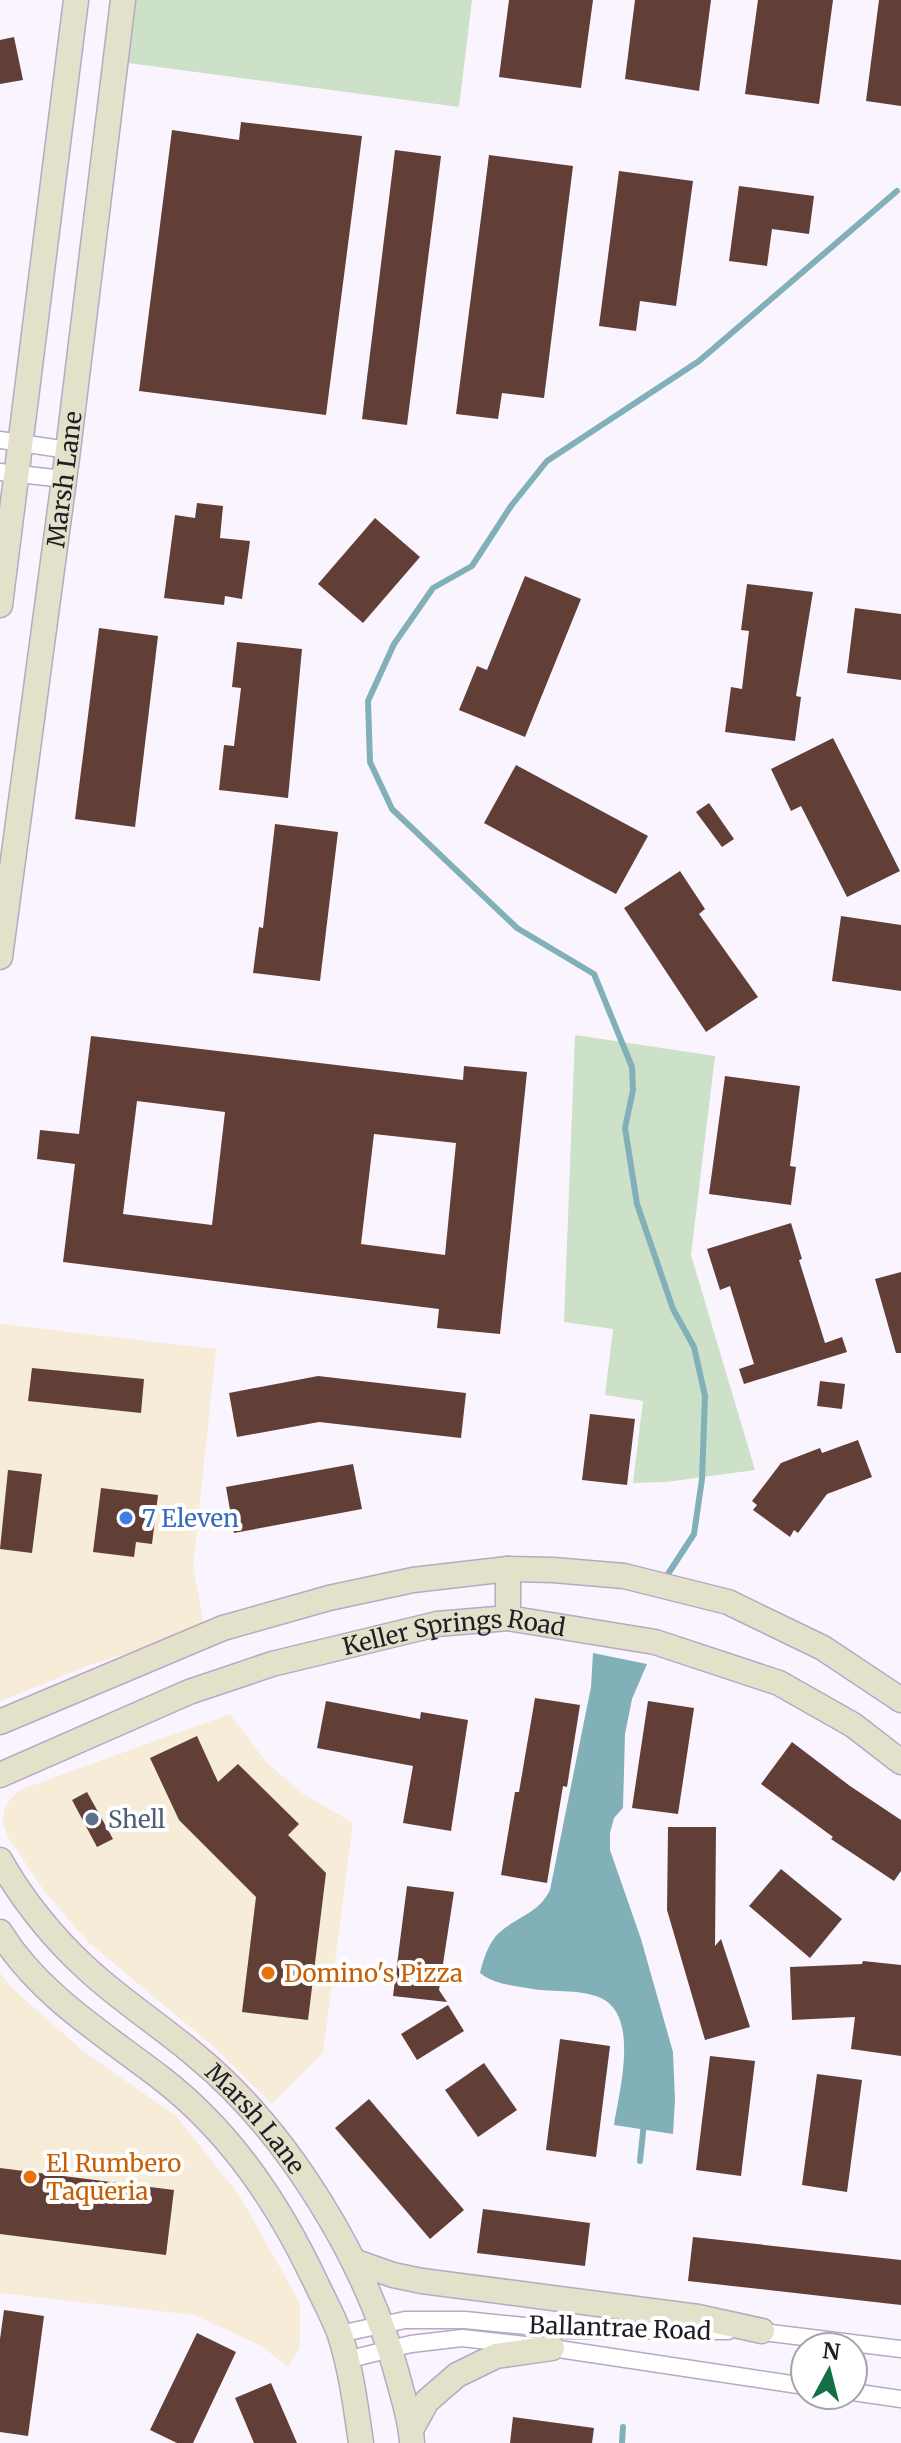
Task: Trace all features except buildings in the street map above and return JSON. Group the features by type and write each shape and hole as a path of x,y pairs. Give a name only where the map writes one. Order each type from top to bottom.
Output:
{"main road":[{"name":"Marsh Lane","path":"0,605 11,441 76,0"},
{"name":"Marsh Lane","path":"0,957 68,450 123,0"},
{"path":"508,1569 508,1618"},
{"path":"0,1722 223,1628 329,1598 413,1580 508,1569 624,1576 728,1602 801,1635 901,1700"},
{"name":"Keller Springs Road","path":"0,1775 189,1692 272,1664 437,1624 508,1618 655,1642 779,1683 853,1725 901,1762"},
{"name":"Marsh Lane","path":"0,1860 50,1929 85,1968 194,2053 230,2086 279,2143 356,2262 391,2349 412,2435"},
{"name":"Marsh Lane","path":"0,1932 28,1967 69,2009 163,2079 195,2107 244,2160 295,2236 339,2334 361,2443"},
{"path":"131,2056 159,2028"},
{"path":"356,2262 422,2281 698,2317 762,2331"},
{"path":"412,2435 427,2401 457,2375 496,2356 552,2348"}],"street":[{"path":"11,441 68,450"},
{"path":"9,473 64,479"},
{"name":"Ballantrae Road","path":"339,2334 405,2320 465,2320 566,2330 762,2331 901,2349"},
{"name":"Ballantrae Road","path":"346,2360 411,2344 462,2338 552,2348 789,2384"},
{"path":"869,2394 901,2399"}],"shaded area":[{"path":"0,1324 216,1349 193,1567 205,1629 90,1665 0,1701"},
{"path":"230,1714 266,1762 303,1794 353,1823 323,2053 272,2104 213,2046 88,1942 45,1892 8,1837 3,1823 4,1810 11,1798 22,1789"},
{"path":"0,1973 14,1990 83,2051 176,2116 239,2195 300,2303 300,2347 288,2367 260,2345 194,2315 0,2293"}],"green space":[{"path":"136,0 472,0 459,107 128,63"},
{"path":"575,1035 715,1056 691,1255 755,1470 666,1482 633,1483 643,1401 605,1395 613,1329 564,1322"}],"water":[{"path":"593,1653 647,1664 632,1699 625,1734 623,1808 614,1818 610,1850 641,1939 673,2052 673,2134 614,2125 624,2037 613,2007 592,1995 508,1985 480,1973 496,1936 534,1910 550,1890 591,1687"}],"waterway":[{"path":"668,1574 694,1534 702,1479 705,1396 694,1347 673,1309 637,1204 625,1128 633,1090 632,1067 594,974 517,928 392,809 370,762 368,701 394,644 433,588 472,566 511,506 547,461 699,361 897,191"},
{"path":"640,2161 644,2123"},
{"path":"622,2443 623,2427"}],"place":[{"name":"7 Eleven","path":"126,1518"},
{"name":"Shell","path":"92,1819"},
{"name":"Domino's Pizza","path":"268,1973"},
{"name":"El Rumbero Taqueria","path":"30,2177"}]}
